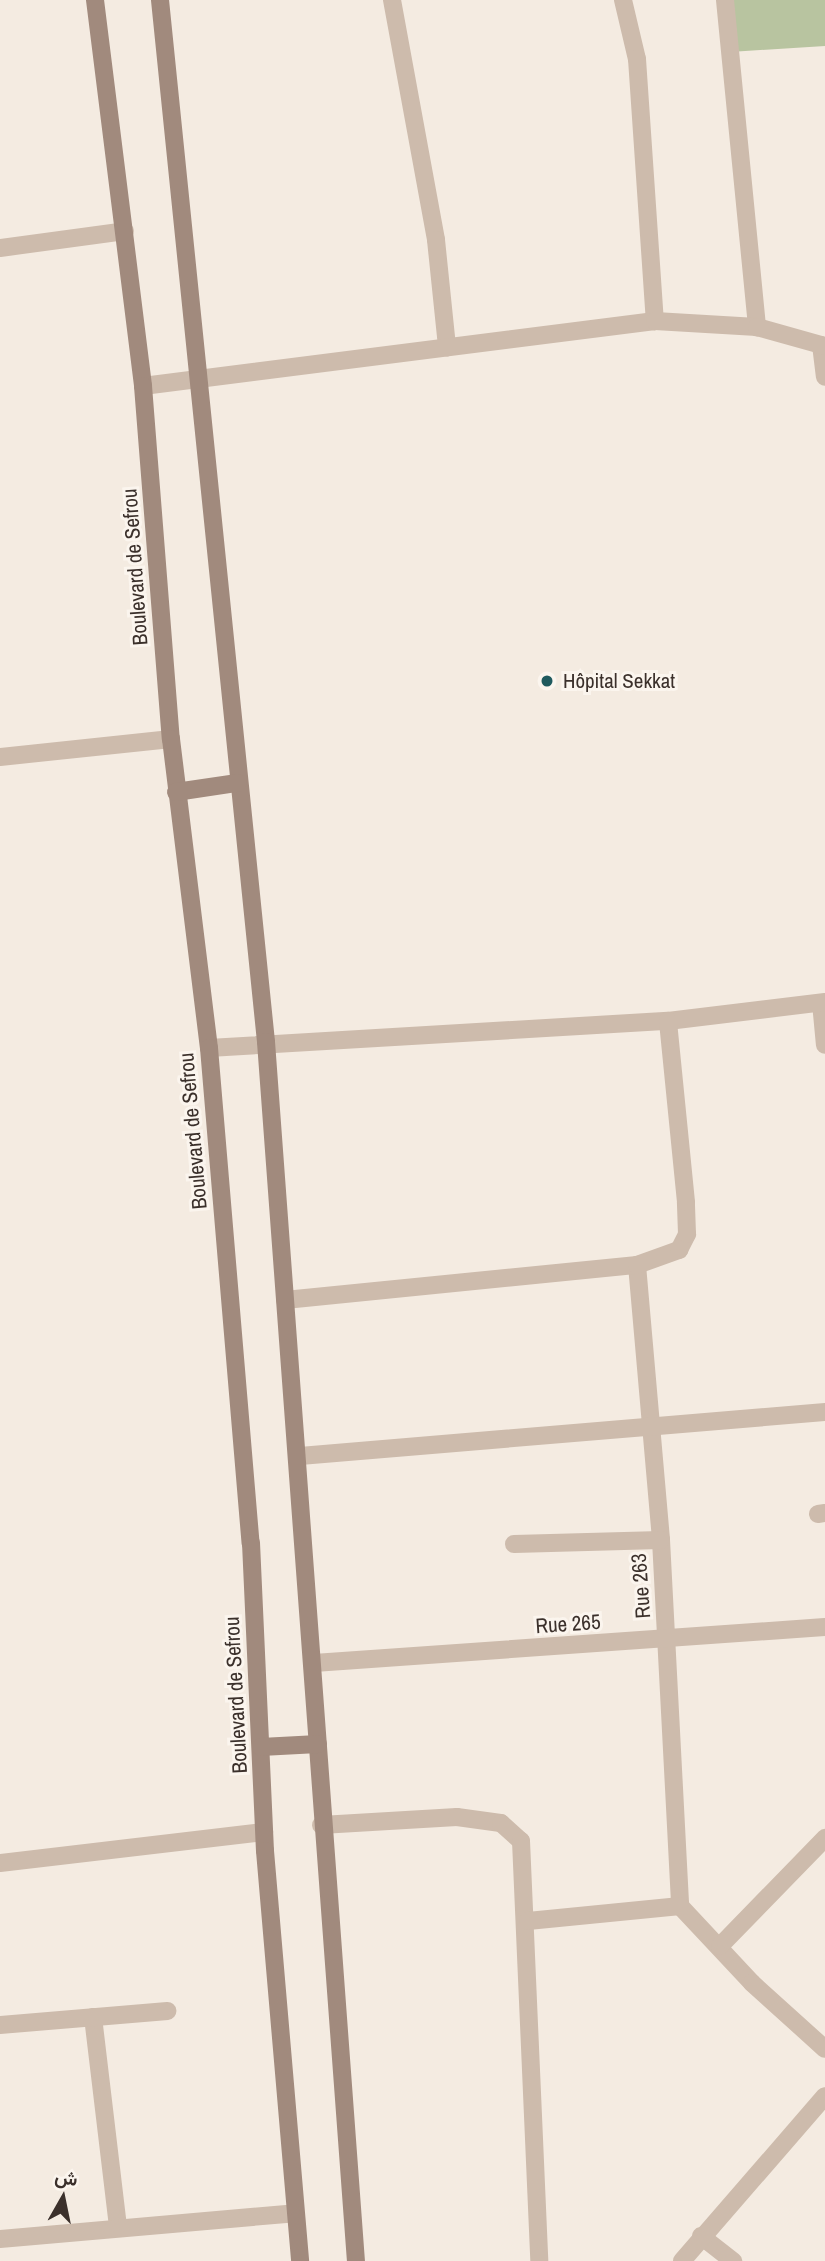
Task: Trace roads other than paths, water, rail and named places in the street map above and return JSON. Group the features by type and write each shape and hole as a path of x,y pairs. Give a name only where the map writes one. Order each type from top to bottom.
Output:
{"street":[{"name":"Boulevard de Sefrou","path":"95,0 143,386 171,739 209,1048 251,1544 264,1832 300,2261"},
{"path":"160,0 203,377 237,783 266,1042 285,1300 300,1455 314,1663 321,1825 356,2261"},
{"path":"392,0 436,240 447,347"},
{"path":"623,0 638,59 655,321"},
{"path":"725,0 757,327"},
{"path":"0,248 125,231"},
{"path":"143,386 655,321 757,327 823,346 825,377"},
{"path":"0,757 171,739"},
{"path":"177,792 237,783"},
{"path":"209,1048 266,1042 668,1021 823,1003 825,1045"},
{"path":"285,1300 637,1265 679,1250 687,1234 668,1021"},
{"name":"Rue 263","path":"637,1265 668,1641 680,1906"},
{"path":"300,1455 651,1430 825,1412"},
{"path":"514,1544 661,1540"},
{"name":"Rue 265","path":"314,1663 668,1641 825,1627"},
{"path":"261,1747 318,1744"},
{"path":"321,1825 457,1817 501,1823 521,1841 528,1921 539,2261"},
{"path":"0,1863 264,1832"},
{"path":"720,1946 825,1838"},
{"path":"528,1921 680,1906 825,2049"},
{"path":"0,2025 167,2011"},
{"path":"93,2017 118,2228"},
{"path":"682,2261 701,2236 818,2118 825,2096"},
{"path":"0,2239 295,2213"},
{"path":"701,2236 733,2261"}],"place":[{"name":"Hôpital Sekkat","path":"547,681"}]}
